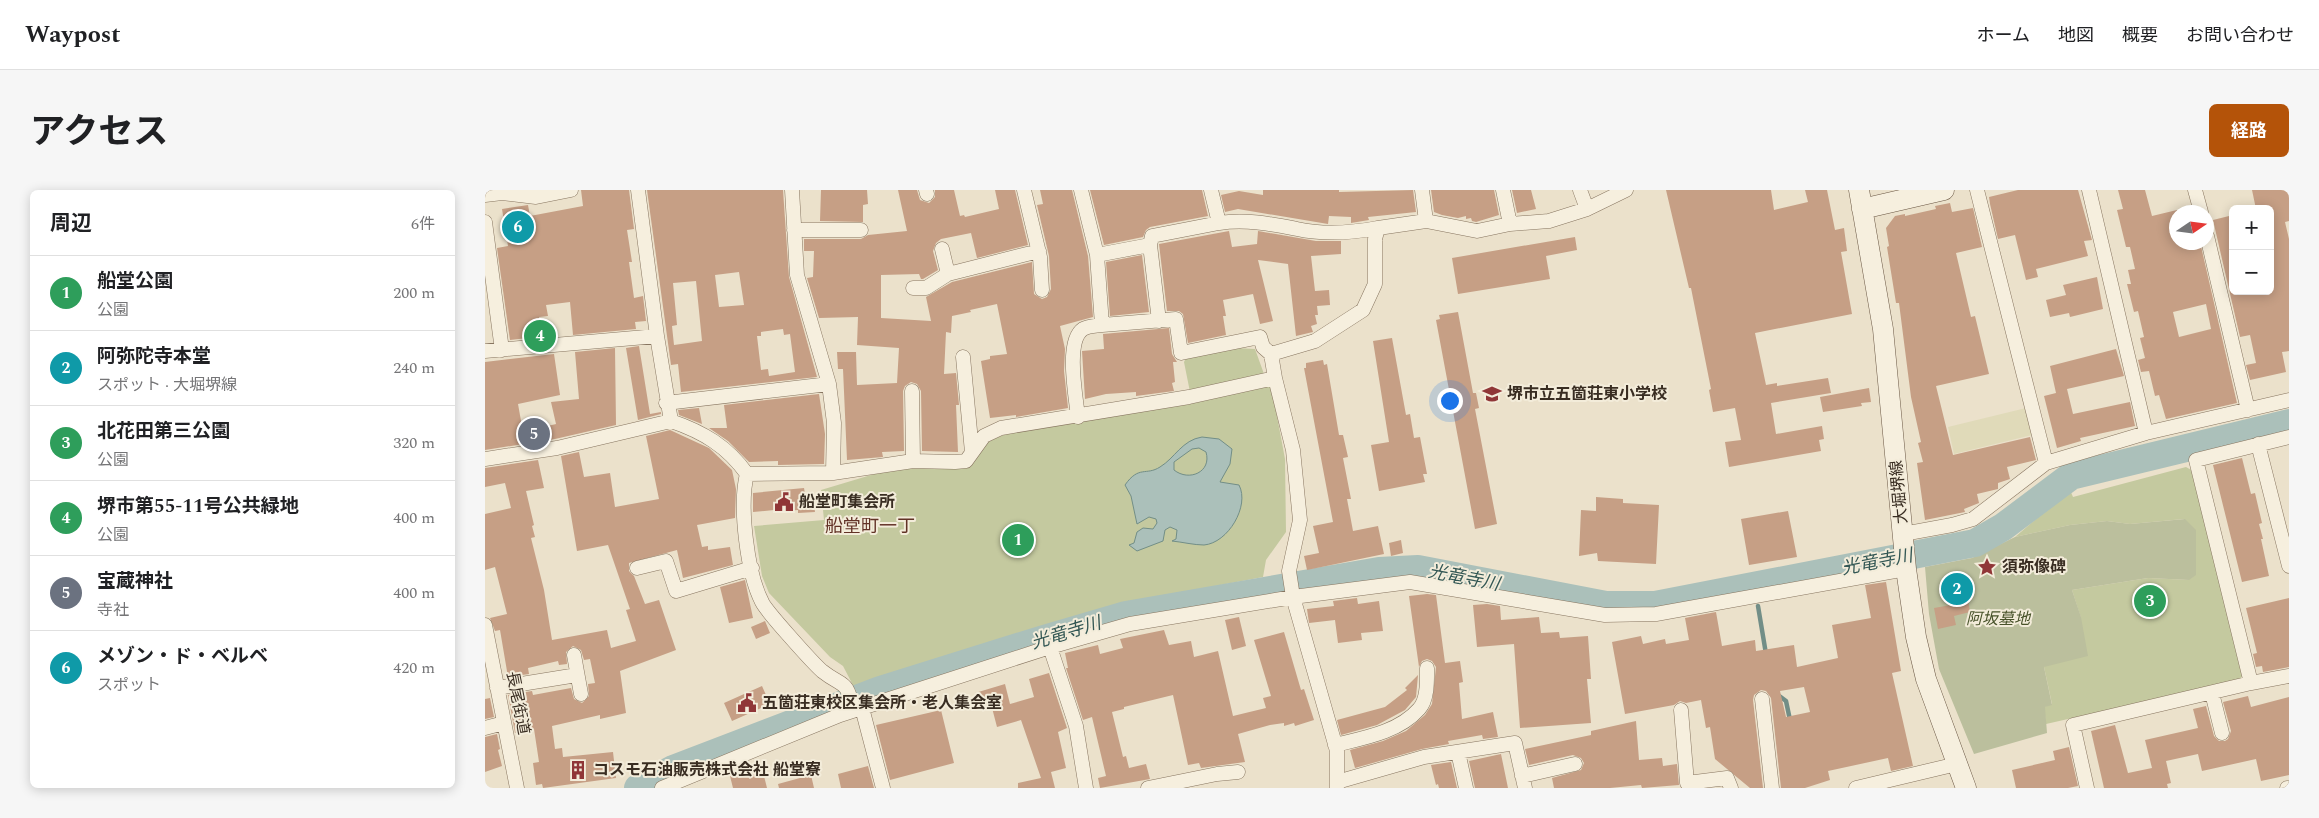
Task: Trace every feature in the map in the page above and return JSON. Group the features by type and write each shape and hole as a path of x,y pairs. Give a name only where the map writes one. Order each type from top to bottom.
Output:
{"main road":[{"path":"1860,200 1944,190"},
{"name":"大堀堺線","path":"1860,200 1883,329 1905,553 1916,637 1926,679 1966,788"}],"street":[{"path":"485,195 502,193 537,197 571,190"},
{"path":"638,190 666,403 671,421"},
{"path":"792,190 797,275 829,384 834,423 833,473"},
{"path":"1024,190 1039,251 1042,290"},
{"path":"1081,190 1097,256 1102,324"},
{"path":"1422,190 1426,221"},
{"path":"1503,190 1510,224"},
{"path":"1580,190 1587,210"},
{"path":"1159,321 1150,245 1152,236 1235,220 1279,224 1323,232 1355,233 1426,221 1477,231 1510,224 1549,220 1587,210 1626,190"},
{"path":"1977,190 2046,463"},
{"path":"2089,190 2146,433"},
{"path":"2195,190 2199,205"},
{"path":"1216,191 1219,222"},
{"path":"485,222 503,350"},
{"path":"1271,354 1315,341 1363,310 1375,284 1375,239 1378,228"},
{"path":"794,230 861,230"},
{"path":"1097,256 1150,245"},
{"path":"942,249 948,274"},
{"path":"2210,250 2248,410"},
{"path":"913,288 926,288 948,274 1039,251"},
{"path":"1078,417 1072,349 1077,335 1084,328 1102,324 1176,319 1181,353 1260,337 1263,347 1271,354 1293,450 1300,520 1289,576 1335,745 1337,785 1424,757 1515,743 1524,782 1575,764"},
{"path":"485,351 657,336"},
{"path":"963,357 971,452"},
{"path":"747,474 833,473 913,461 966,461 984,436 1001,428 1078,417 1189,397 1275,378"},
{"path":"666,403 829,384"},
{"path":"912,391 913,461"},
{"path":"662,788 857,709 1050,647 1130,624 1293,596 1410,582 1605,615 1656,614 1905,553 1952,525 1973,519 2046,463 2146,433 2289,400"},
{"path":"485,459 557,448 671,421 705,434 718,442 736,458 747,474 744,485 744,529 762,603 823,671 842,682 849,691 857,709 883,788"},
{"path":"2251,683 2196,460 2289,437"},
{"path":"2258,444 2287,552 2289,566"},
{"path":"637,568 666,561 676,591 752,568"},
{"name":"長尾街道","path":"486,630 517,788"},
{"path":"1050,647 1076,726 1087,788"},
{"path":"574,656 581,694"},
{"path":"1335,745 1381,733 1398,724 1420,708 1426,693 1427,668"},
{"path":"497,688 577,675"},
{"path":"2087,788 2073,725 2251,683 2289,676"},
{"path":"2212,693 2222,733"},
{"path":"1762,699 1772,788"},
{"path":"1681,710 1687,783 1727,778 1731,788"},
{"path":"485,728 504,723"},
{"path":"1458,752 1466,788"},
{"path":"1855,788 1957,764"},
{"path":"1148,788 1217,774 1238,772"}],"shaded area":[{"path":"2026,408 2032,435 1954,454 1948,427"}],"green space":[{"path":"551,325 551,333 546,339 533,342 530,328"},
{"path":"1236,348 1255,349 1264,374 1190,392 1184,362 1186,358"},
{"path":"1271,384 1285,459 1286,532 1266,560 1263,577 1131,602 1064,620 856,691 843,666 830,657 769,593 762,576 754,526 824,520 821,490 881,472 913,468 962,468 975,461 986,442 1009,433 1187,403"},
{"path":"2186,467 2193,471 2243,674 2240,680 2046,724 2044,707 2052,704 2044,667 2081,618 2072,590 2148,578 2189,580 2184,519 2130,524 2107,521 2070,525 2015,537 2070,490 2073,497"},
{"name":"阿坂墓地","path":"2185,519 2196,530 2196,575 2189,580 2148,578 2072,590 2081,617 2088,656 2044,667 2052,705 2045,707 2047,733 1974,754 1939,669 1929,614 1925,567 1972,558 2015,537 2070,525 2107,521 2130,524"}],"water":[{"path":"1202,437 1219,439 1232,449 1230,464 1220,482 1239,485 1242,503 1235,522 1229,531 1213,543 1196,545 1172,541 1176,539 1177,530 1170,527 1165,530 1163,541 1137,551 1129,545 1134,543 1137,532 1143,528 1153,529 1157,523 1156,519 1149,517 1137,524 1131,496 1125,485 1134,475 1160,467 1184,445","holes":["1199,448 1206,452 1206,465 1198,473 1186,475 1174,470 1174,462 1192,449"]}],"building":[{"path":"581,190 629,190 634,229 627,230 632,262 629,262 634,298 643,296 646,321 635,322 636,329 573,335 570,302 546,305 548,316 539,317 540,322 527,324 528,338 510,340 497,248 508,246 502,209 528,205 530,216 583,206"},
{"path":"647,190 783,190 789,277 817,377 681,392 678,364 671,365","holes":["739,272 744,305 719,307 715,275","696,281 702,341 674,345 672,326 677,325 673,283","783,329 784,335 790,334 795,372 769,376 768,369 761,370 757,336 761,336 761,332"]},
{"path":"821,190 867,190 868,204 863,205 863,222 820,221"},
{"path":"898,190 917,190 920,200 929,203 935,197 935,190 954,190 960,216 964,215 965,217 999,209 995,190 1015,190 1028,245 977,258 971,233 941,239 936,243 933,251 938,270 923,279 921,279 919,274 881,275 881,318 931,321 926,297 952,282 1032,262 1034,294 1042,299 1047,297 1051,289 1049,256 1037,205 1043,204 1040,190 1072,190 1088,256 1093,317 1060,326 1065,349 1064,371 1068,408 1016,417 1016,415 990,418 981,361 990,359 990,356 1007,354 997,304 970,310 971,312 952,316 951,333 946,332 944,374 956,373 959,405 956,405 958,452 922,451 921,391 917,384 911,382 905,386 903,391 904,451 882,452 883,457 847,460 843,369 838,369 837,352 856,352 857,385 897,383 899,348 857,345 858,317 819,318 807,278 813,277 814,251 804,251 804,239 861,239 868,235 907,231"},
{"path":"1090,190 1202,190 1208,216 1150,227 1146,230 1143,237 1104,245"},
{"path":"1263,190 1339,190 1339,192 1413,190 1416,212 1368,217 1369,220 1351,223 1351,217 1329,216 1328,224 1238,209 1225,212 1221,195 1239,191 1263,195"},
{"path":"1431,190 1494,190 1499,215 1476,222 1472,221 1471,218 1466,219 1466,216 1458,218 1442,215 1434,212"},
{"path":"1512,190 1531,190 1536,209 1517,213"},
{"path":"1666,190 1771,190 1774,210 1808,202 1805,190 1827,190 1835,230 1844,228 1847,251 1841,252 1852,314 1755,333 1766,385 1777,383 1777,386 1828,378 1831,393 1771,403 1776,434 1822,426 1824,439 1819,440 1821,451 1729,467 1725,442 1741,440 1735,408 1713,412 1709,390 1711,389 1691,288 1689,288"},
{"path":"2018,190 2078,190 2092,240 2084,241 2088,256 2036,269 2038,277 2026,280 2015,235 1998,239 1989,197"},
{"path":"2118,190 2145,190 2152,216 2169,212 2169,250 2202,250 2237,403 2166,419 2159,395 2155,396 2149,371 2141,372 2138,360 2145,358 2140,338 2144,337 2138,311 2134,312 2127,284 2131,284 2128,270 2135,269 2130,247 2126,247 2117,210 2123,209","holes":["2206,304 2211,329 2179,337 2173,312"]},
{"path":"2252,190 2289,190 2289,221 2285,222 2289,239 2289,351 2282,352 2286,372 2250,380 2246,365 2256,363 2250,335 2240,337 2230,295 2274,295 2274,205 2255,205"},
{"path":"1950,203 1952,212 1973,208 1982,247 1956,253 1971,317 1975,316 1989,374 1936,386 1953,455 2030,437 2036,460 2007,467 2010,479 1998,483 1998,489 1977,494 1979,503 1964,509 1965,512 1925,520 1917,463 1923,462 1918,443 1921,442 1911,397 1899,303 1896,303 1887,247 1889,246 1886,228 1895,216 1905,214 1905,216 1936,209 1935,206"},
{"path":"2229,216 2229,289 2214,224 2214,220"},
{"path":"1229,231 1232,247 1257,244 1258,231 1316,241 1341,241 1341,254 1311,256 1315,291 1329,290 1330,305 1317,306 1318,315 1315,315 1317,324 1311,326 1313,332 1296,336 1288,264 1258,260 1273,321 1260,324 1253,294 1223,300 1226,316 1223,316 1226,335 1188,343 1183,314 1179,311 1167,311 1159,244"},
{"path":"1575,237 1577,250 1546,256 1550,279 1458,294 1452,258"},
{"path":"1142,255 1149,312 1110,316 1106,262"},
{"path":"2097,277 2103,309 2070,317 2069,313 2050,317 2046,300 2066,295 2063,285"},
{"path":"1458,312 1473,393 1476,393 1479,408 1475,409 1497,524 1475,529 1436,320 1440,319 1439,315"},
{"path":"1169,328 1172,354 1177,362 1173,362 1175,382 1172,383 1174,391 1136,396 1136,392 1106,394 1085,399 1082,351 1104,349 1103,334"},
{"path":"1392,338 1406,415 1410,414 1414,438 1420,437 1427,474 1423,474 1425,482 1379,491 1371,445 1389,442 1373,341"},
{"path":"639,346 650,414 661,412 661,414 638,420 626,348"},
{"path":"615,348 616,425 555,439 485,450 485,362 554,354 560,395 518,404 523,432 556,424 551,402 579,399 575,352"},
{"path":"2116,349 2124,376 2067,389 2073,414 2130,402 2135,426 2080,438 2081,441 2057,448 2044,396 2056,393 2050,366"},
{"path":"1323,360 1324,365 1327,364 1339,435 1343,435 1348,457 1343,458 1351,499 1347,499 1353,531 1378,526 1384,554 1307,570 1304,556 1319,553 1313,526 1333,522 1304,368 1306,368 1306,363"},
{"path":"1869,388 1871,402 1861,403 1862,406 1823,412 1820,397"},
{"path":"819,394 825,434 824,464 778,465 778,461 749,462 728,441 709,428 727,428 724,405"},
{"path":"699,408 702,424 679,415 678,410"},
{"path":"670,430 709,448 732,470 736,489 735,518 697,525 702,547 708,546 708,550 730,547 733,565 683,578 677,550 629,563 629,571 634,576 645,604 659,600 676,650 620,671 626,713 600,719 600,715 552,726 555,749 562,748 563,757 613,752 616,778 543,788 542,784 536,785 533,763 539,762 534,729 515,733 508,695 532,691 533,695 571,688 574,699 582,703 589,696 588,684 595,683 590,659 584,660 581,650 573,646 566,652 567,664 559,665 558,661 528,668 529,674 508,677 500,630 495,631 490,618 507,614 495,567 485,570 485,514 511,508 505,483 485,487 485,468 538,460 544,488 526,491 534,525 532,526 535,537 531,538 544,590 552,640 607,630 611,648 636,641 626,610 630,609 608,545 577,551 561,456 579,452 584,477 610,473 615,507 659,499 646,436"},
{"path":"2242,458 2251,494 2255,493 2262,523 2259,524 2269,576 2242,582 2213,465"},
{"name":"船堂町集会所","path":"804,488 806,499 813,498 815,512 798,513 798,510 784,511 784,509 753,512 753,493"},
{"path":"1596,497 1623,499 1623,503 1659,505 1656,564 1598,561 1597,553 1579,556 1581,510 1596,511"},
{"path":"1788,511 1797,557 1749,565 1741,519"},
{"path":"1401,540 1403,553 1391,556 1389,543"},
{"path":"1964,575 1970,612 1954,616 1956,625 1938,629 1934,608 1951,605 1946,578"},
{"path":"745,580 753,618 729,623 720,587"},
{"path":"1886,582 1901,671 1892,673 1913,766 1891,771 1888,758 1828,771 1830,780 1805,788 1781,788 1771,698 1766,691 1761,690 1754,695 1753,700 1763,788 1750,788 1715,759 1710,727 1706,728 1701,700 1686,703 1680,701 1674,705 1625,714 1612,642 1641,636 1643,644 1665,639 1666,644 1689,640 1685,618 1716,612 1722,646 1755,640 1756,651 1794,645 1797,667 1838,658 1832,625 1871,618 1865,585","holes":["1804,687 1810,712 1786,717 1780,691"]},
{"path":"1436,595 1445,663 1460,661 1463,682 1459,683 1462,719 1493,712 1498,737 1483,739 1482,735 1448,741 1449,744 1422,749 1355,768 1350,750 1383,741 1406,731 1425,715 1432,704 1436,667 1432,661 1427,659 1422,661 1419,667 1409,596"},
{"path":"1357,598 1358,604 1379,601 1383,631 1361,633 1362,640 1338,643 1335,620 1309,623 1307,609 1334,606 1333,601"},
{"path":"2289,598 2289,667 2263,672 2262,666 2256,667 2253,654 2257,653 2246,608"},
{"path":"1487,604 1500,606 1501,620 1539,617 1541,633 1559,632 1560,638 1588,636 1591,679 1587,679 1591,723 1520,728 1514,644 1477,647 1473,605"},
{"path":"1239,617 1246,646 1232,650 1225,620"},
{"path":"765,621 770,633 756,639 751,627"},
{"path":"1164,630 1169,645 1191,641 1194,657 1218,651 1233,716 1266,708 1263,698 1271,696 1254,640 1284,632 1301,690 1304,689 1314,720 1295,726 1294,723 1284,726 1284,723 1270,725 1238,734 1245,762 1201,768 1199,763 1188,765 1173,695 1124,707 1124,709 1112,712 1123,757 1126,756 1129,768 1146,764 1150,779 1100,788 1098,778 1106,776 1092,717 1083,720 1066,668 1068,668 1065,653 1098,645 1100,654 1123,648 1120,639"},
{"path":"1049,673 1067,728 1058,732 1066,768 1051,772 1055,788 1018,788 1018,783 1041,778 1021,720 997,727 991,704 979,707 975,693 1005,684 1010,704 1034,697 1029,679"},
{"path":"1418,675 1416,697 1405,710 1377,725 1341,735 1337,720 1385,707 1407,690 1405,688"},
{"name":"五箇荘東校区集会所・老人集会室","path":"762,686 770,704 732,721 724,703"},
{"path":"2248,696 2251,707 2289,697 2289,775 2261,781 2256,759 2202,771 2198,754 2166,761 2171,783 2167,784 2168,788 2104,788 2091,731 2115,725 2128,773 2152,768 2145,740 2198,728 2193,709 2206,706 2214,736 2219,741 2225,741 2228,739 2231,731 2223,702"},
{"path":"490,698 494,717 485,719 485,699"},
{"path":"941,710 954,763 890,780 876,725"},
{"path":"1636,721 1639,760 1662,758 1663,766 1677,764 1679,785 1642,788 1641,785 1610,788 1554,788 1552,778 1581,770 1584,763 1581,758 1573,755 1529,765 1525,749 1591,735 1591,731"},
{"path":"497,734 502,766 485,772 485,737"},
{"path":"2069,747 2078,786 2068,788 2016,788 2012,770 2055,760 2053,751"},
{"path":"1501,754 1508,788 1475,788 1469,761"},
{"path":"1451,762 1457,788 1439,788 1438,784 1436,785 1431,765"},
{"path":"868,766 874,788 841,788 838,774"},
{"path":"762,768 767,788 733,788 730,776"},
{"path":"811,775 814,788 779,788 778,784"}],"waterway":[{"name":"光竜寺川","path":"638,788 673,769 880,690 1126,615 1379,571 1418,569 1606,605 1655,605 1975,543 2003,527 2071,476 2289,423"},
{"path":"1758,606 1766,654"},
{"path":"1778,695 1786,701 1790,720"}],"place":[{"name":"メゾン・ド・ベルベ","path":"518,227"},
{"name":"堺市第55-11号公共緑地","path":"540,336"},
{"name":"堺市立五箇荘東小学校","path":"1492,394"},
{"name":"宝蔵神社","path":"534,434"},
{"name":"船堂町集会所","path":"784,502"},
{"name":"船堂公園","path":"1018,540"},
{"name":"須弥像碑","path":"1987,567"},
{"name":"阿弥陀寺本堂","path":"1957,589"},
{"name":"北花田第三公園","path":"2150,601"},
{"name":"五箇荘東校区集会所・老人集会室","path":"747,703"},
{"name":"コスモ石油販売株式会社 船堂寮","path":"578,770"}],"district":[{"name":"船堂町一丁","path":"870,526"}]}
